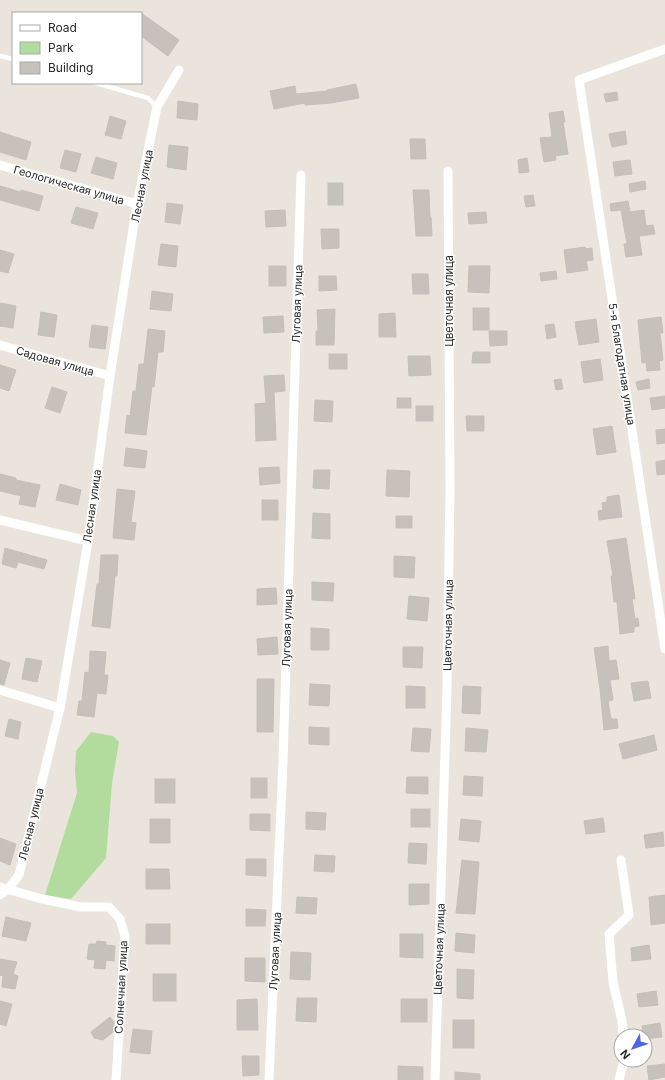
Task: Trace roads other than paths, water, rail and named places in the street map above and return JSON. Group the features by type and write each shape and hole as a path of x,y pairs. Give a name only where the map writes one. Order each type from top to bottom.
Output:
{"street":[{"name":"5-я Благодатная улица","path":"665,49 579,80 665,649"},
{"name":"Лесная улица","path":"0,895 4,888 19,875 60,708 88,541 110,376 137,204 157,107 179,70"},
{"name":"Геологическая улица","path":"0,165 137,204"},
{"name":"Цветочная улица","path":"435,1080 447,688 450,488 448,171"},
{"name":"Луговая улица","path":"269,1080 284,753 301,175"},
{"name":"Садовая улица","path":"0,345 110,376"},
{"path":"0,520 88,541"},
{"path":"0,690 60,708"},
{"path":"621,860 629,915 609,934 612,982 622,1028"},
{"name":"Солнечная улица","path":"4,888 42,899 80,907 110,907 120,919 125,936 116,1080"},
{"path":"619,1080 622,1068"}],"lane":[{"path":"0,56 12,59"},
{"path":"99,84 148,98 157,107"}]}
